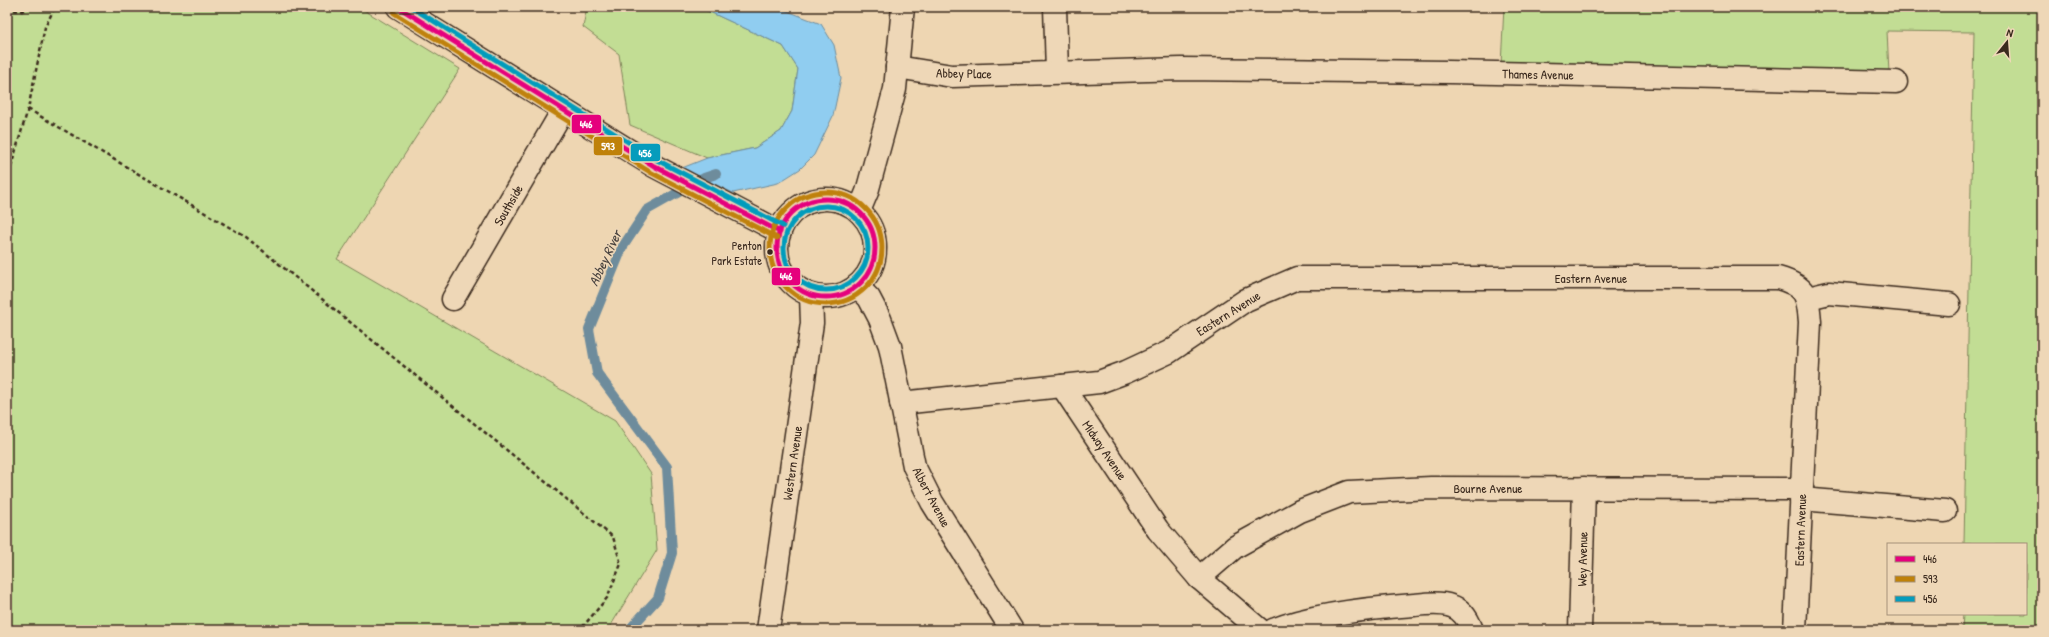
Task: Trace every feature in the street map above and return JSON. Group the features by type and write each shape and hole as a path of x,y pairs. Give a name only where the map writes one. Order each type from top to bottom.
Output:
{"street":[{"path":"398,7 654,166 719,202 780,232"},
{"path":"859,210 867,192 893,97 903,7"},
{"path":"1055,7 1057,72"},
{"name":"Abbey Place","path":"897,67 952,76 1181,69"},
{"name":"Thames Avenue","path":"1181,69 1449,72 1896,82"},
{"name":"Southside","path":"453,299 563,110"},
{"path":"823,198 842,201 859,210 871,226 876,245 874,264 864,280 848,292 830,297 811,295 794,285 782,270 777,252 780,232 789,215 804,203 823,198"},
{"name":"Eastern Avenue","path":"1062,386 1099,382 1126,372 1169,352 1246,300 1297,278 1778,278 1794,283 1808,298 1810,322 1796,630"},
{"name":"Albert Avenue","path":"857,286 869,298 880,319 890,346 914,466 932,502 1012,630"},
{"path":"1808,298 1829,293 1950,304"},
{"name":"Western Avenue","path":"768,630 812,323 811,295"},
{"path":"901,403 1062,386"},
{"name":"Midway Avenue","path":"1062,386 1158,530 1199,578 1260,630"},
{"name":"Bourne Avenue","path":"1199,578 1242,543 1300,511 1349,492 1431,488 1584,488 1801,494 1945,511"},
{"name":"Wey Avenue","path":"1580,630 1584,488"},
{"path":"1273,630 1331,616 1386,607 1430,604 1450,606 1461,611 1472,630"}],"path":[{"path":"7,10 22,11 32,7"},
{"path":"7,180 28,109 45,27 55,7"},
{"path":"28,109 246,237 613,537 621,564 607,598 580,630"}],"green space":[{"path":"7,7 359,7 460,69 337,259 615,421 651,474 657,550 608,630 7,630"},
{"path":"587,7 699,7 783,46 798,69 792,111 781,131 755,148 707,158 630,125 619,54 583,27"},
{"path":"1504,7 2042,7 2042,630 1962,630 1963,615 2027,615 2027,543 1964,543 1974,32 1887,31 1889,73 1501,65"}],"water":[{"path":"699,7 777,7 821,24 834,45 841,78 833,116 814,155 800,169 778,183 733,193 682,168 707,158 755,148 781,131 792,111 798,69 783,46"}],"waterway":[{"name":"Abbey River","path":"629,630 658,598 672,553 667,467 597,373 589,329 622,248 647,210 704,178 716,174"}],"transit line":[{"name":"446","path":"398,7 654,166 780,232"},
{"name":"456","path":"411,7 657,160 783,226"},
{"name":"593","path":"394,13 650,172 777,238"},
{"name":"593","path":"826,192 847,196 866,208 878,227 882,248 878,269 866,288 847,300 826,304 805,300 786,288 774,269 770,248 774,227 786,208 805,196 826,192"},
{"name":"446","path":"826,199 845,203 861,213 871,229 875,248 871,267 861,283 845,293 826,297 807,293 791,283 781,267 777,248 781,229 791,213 807,203 826,199"},
{"name":"456","path":"826,206 842,209 856,218 865,232 868,248 865,264 856,278 842,287 826,290 810,287 796,278 787,264 784,248 787,232 796,218 810,209 826,206"}],"place":[{"name":"Penton Park Estate","path":"770,252"}]}
